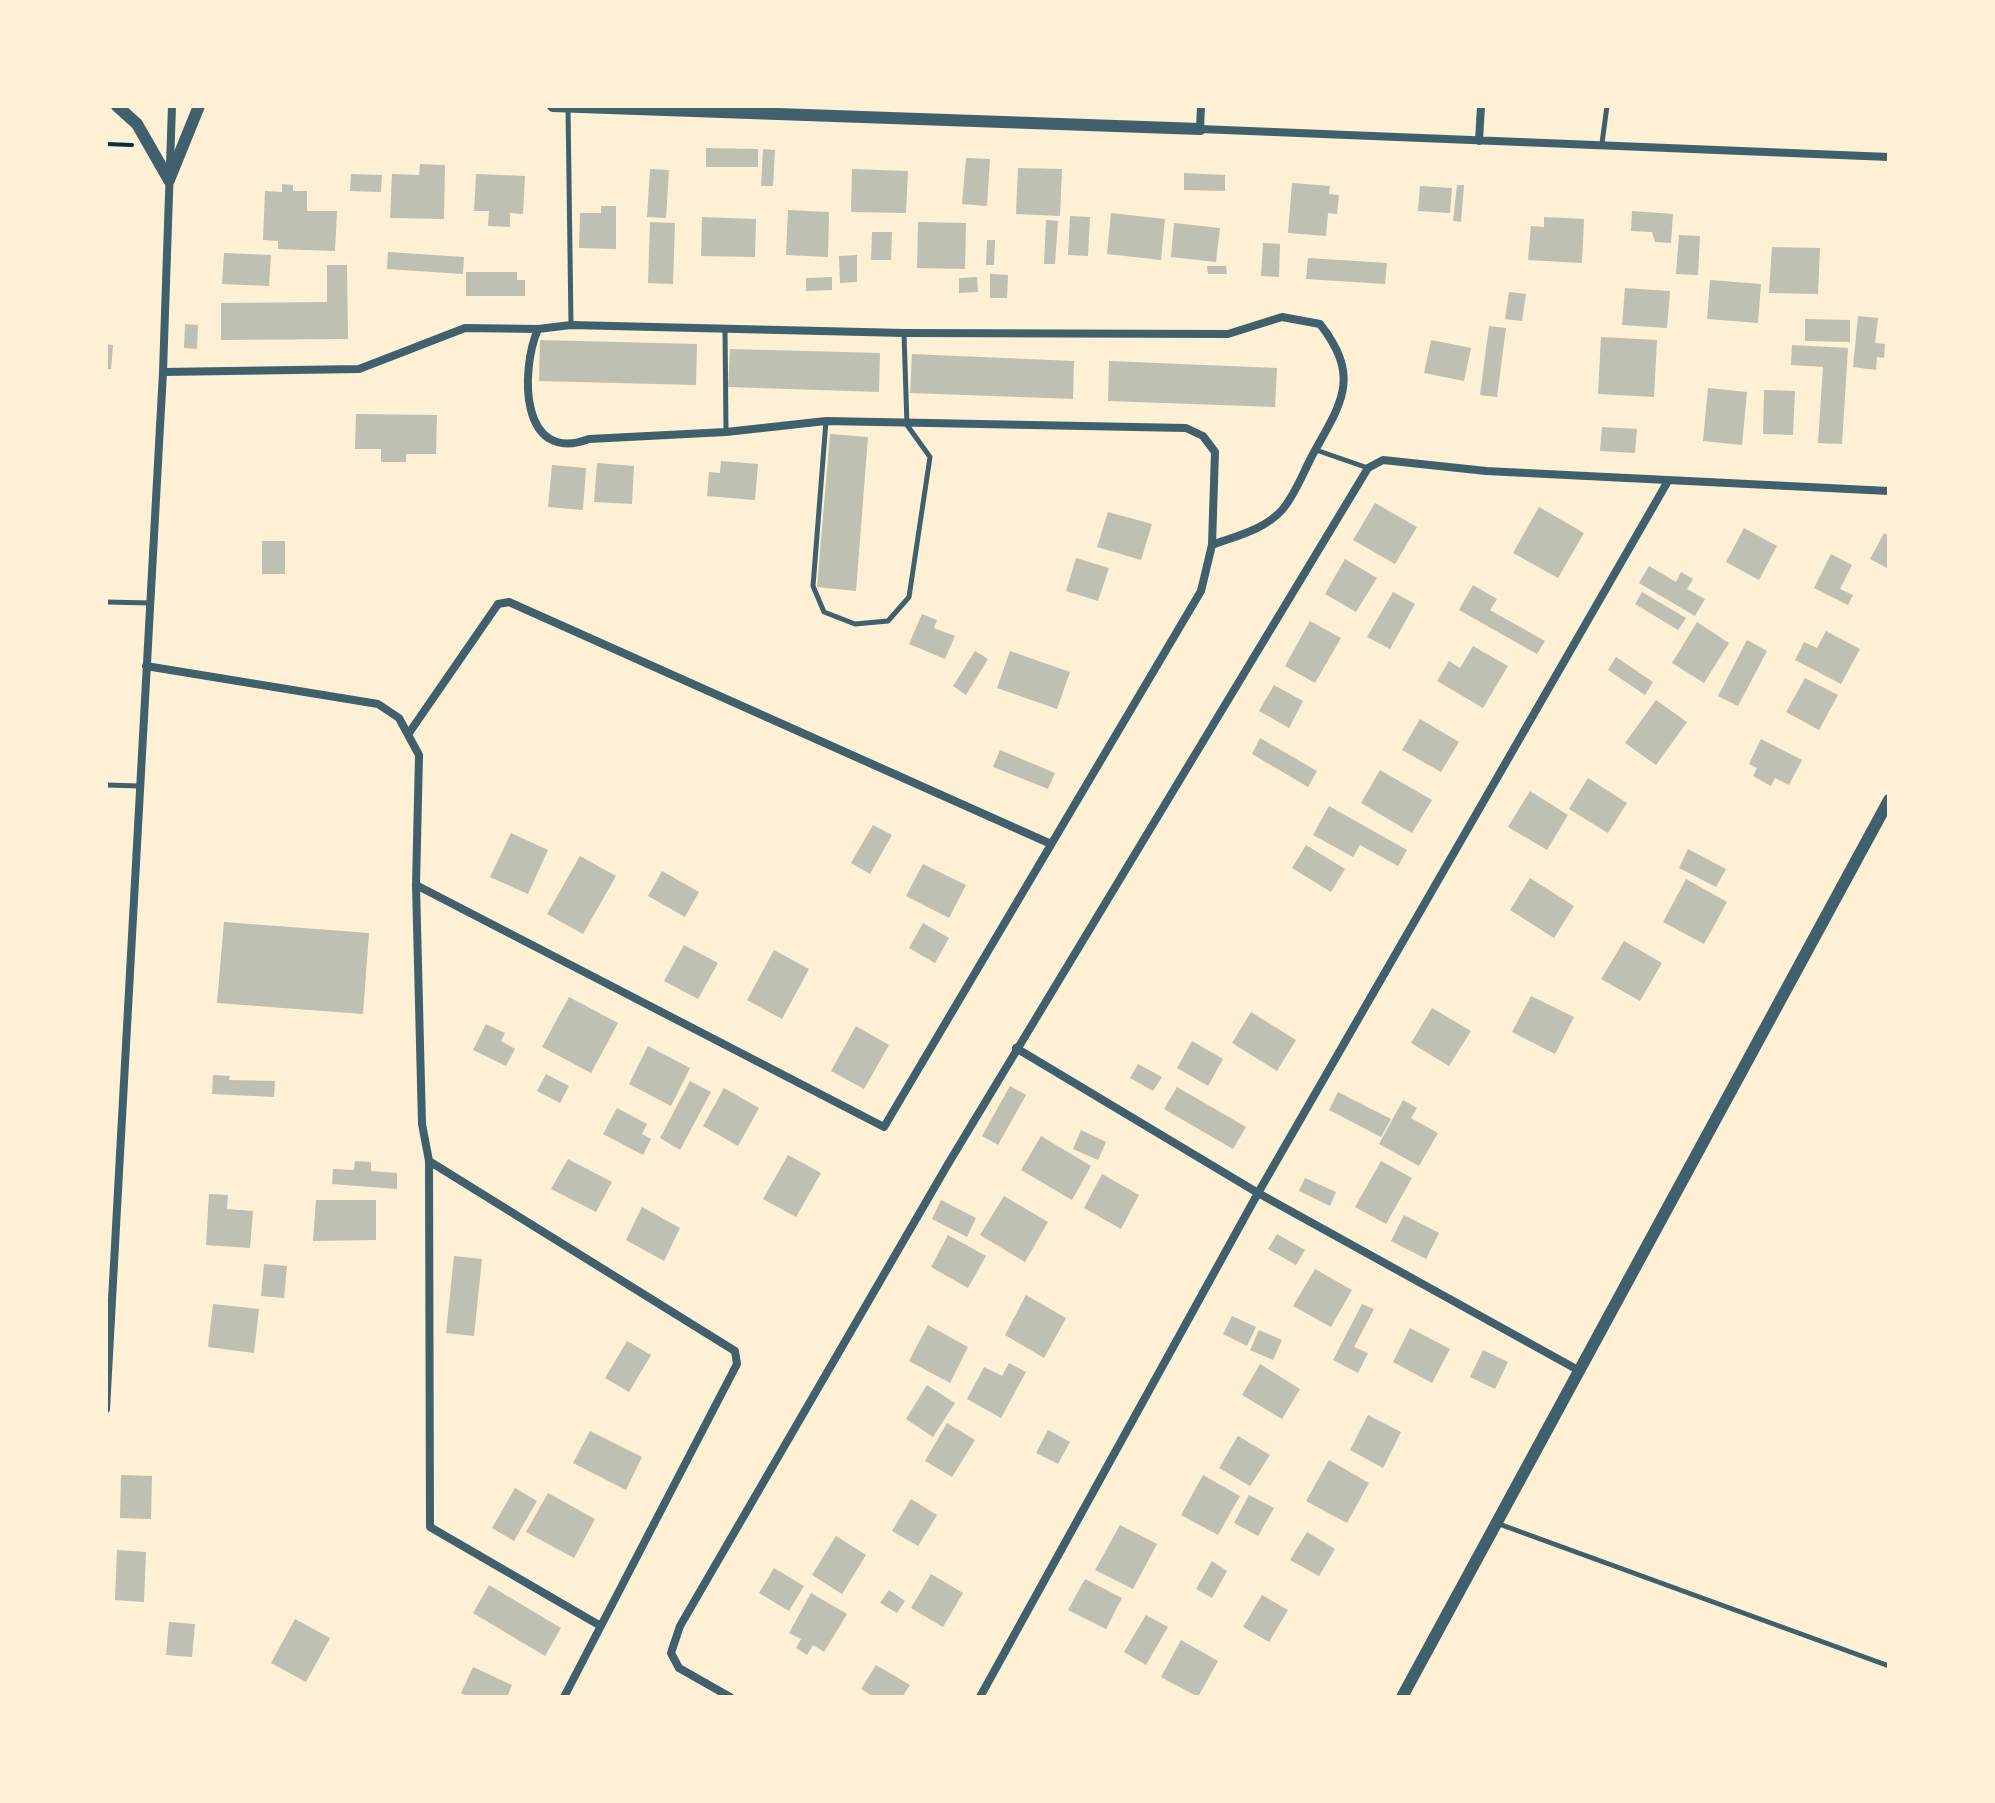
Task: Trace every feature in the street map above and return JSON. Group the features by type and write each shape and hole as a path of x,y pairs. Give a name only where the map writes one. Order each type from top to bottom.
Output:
{"street":[{"path":"117,106 137,124 169,180"},
{"path":"106,1409 107,1343 163,372 172,106"},
{"path":"169,180 199,106"},
{"path":"553,106 707,109 1479,141 1602,143 1889,157"},
{"path":"1200,129 1201,106"},
{"path":"1479,141 1481,106"},
{"path":"163,372 359,369 465,328 538,329 571,325 904,333 1228,334 1282,317 1320,324 1340,349 1345,387 1316,450 1282,510 1257,529 1212,545"},
{"path":"416,885 884,1127 1201,591 1212,545 1215,452 1203,436 1186,428 907,425 826,421 726,432 589,439 572,445 554,442 540,433 529,412 533,342 538,329"},
{"path":"730,1697 679,1668 671,1653 680,1626 1016,1048 1368,468 1383,460 1486,471 1889,491"},
{"path":"980,1697 1258,1193 1668,481"},
{"path":"409,733 498,604 509,602 1051,844"},
{"path":"146,666 378,704 399,718 409,733 419,755 416,885 422,1124 429,1161 430,1527 599,1625"},
{"path":"1402,1697 1889,800"},
{"path":"1016,1048 1258,1193 1578,1370"},
{"path":"429,1161 735,1351 737,1364 564,1697"}],"lane":[{"path":"1602,143 1607,106"},
{"path":"568,107 571,325"},
{"path":"725,329 726,432"},
{"path":"826,421 813,586 824,612 855,624 888,621 909,597 930,457 907,425 904,333"},
{"path":"1316,450 1368,468"},
{"path":"106,602 149,603"},
{"path":"106,785 141,786"},
{"path":"1498,1524 1889,1666"}],"building":[{"path":"706,148 758,149 758,167 706,167"},
{"path":"763,149 775,150 773,186 761,186"},
{"path":"966,158 990,159 987,206 962,204"},
{"path":"420,164 445,165 444,219 390,218 392,174 419,175"},
{"path":"1018,168 1062,169 1060,216 1016,214"},
{"path":"650,169 669,170 666,218 647,217"},
{"path":"852,169 908,171 906,213 851,212"},
{"path":"1184,173 1225,175 1225,191 1184,190"},
{"path":"351,174 382,175 381,192 350,191"},
{"path":"476,174 525,176 523,214 510,213 510,227 488,226 489,211 474,211"},
{"path":"1292,183 1330,186 1329,194 1339,195 1337,214 1328,213 1326,236 1288,233"},
{"path":"282,184 293,185 293,191 307,191 307,211 337,211 335,251 278,249 278,241 263,240 265,191 282,192"},
{"path":"1457,185 1464,185 1461,222 1453,221"},
{"path":"1420,186 1452,188 1450,213 1418,211"},
{"path":"601,206 616,206 616,249 579,248 580,213 601,213"},
{"path":"788,210 829,212 828,257 786,255"},
{"path":"1632,211 1673,214 1671,243 1655,242 1652,232 1631,231"},
{"path":"1111,213 1165,219 1161,260 1107,254"},
{"path":"1070,216 1090,217 1088,256 1068,255"},
{"path":"702,217 756,219 755,257 701,256"},
{"path":"1544,217 1584,219 1582,263 1528,260 1531,226 1544,227"},
{"path":"1046,220 1058,221 1055,264 1044,264"},
{"path":"650,222 675,223 673,284 648,283"},
{"path":"918,222 966,223 965,269 917,268"},
{"path":"1174,223 1220,228 1216,262 1171,257"},
{"path":"872,232 892,232 891,260 871,260"},
{"path":"1679,235 1700,236 1698,275 1676,274"},
{"path":"987,240 995,240 994,265 986,265"},
{"path":"1263,243 1280,244 1279,277 1261,276"},
{"path":"1772,247 1820,248 1818,294 1769,293"},
{"path":"388,252 464,257 463,274 387,269"},
{"path":"224,253 271,255 269,286 222,284"},
{"path":"857,255 857,282 840,283 839,256"},
{"path":"1308,258 1387,263 1385,284 1306,279"},
{"path":"327,265 347,265 348,339 221,340 221,303 327,302"},
{"path":"1207,266 1226,266 1227,274 1208,274"},
{"path":"466,272 517,272 517,280 525,280 525,296 466,296"},
{"path":"990,274 1008,275 1007,298 990,298"},
{"path":"832,277 832,290 806,291 806,278"},
{"path":"977,277 978,292 959,293 959,278"},
{"path":"1710,280 1761,284 1758,323 1707,319"},
{"path":"1625,288 1670,291 1667,328 1622,325"},
{"path":"1509,292 1526,294 1522,321 1505,319"},
{"path":"1858,316 1878,318 1875,343 1885,344 1884,358 1877,357 1876,370 1853,367"},
{"path":"1805,319 1850,320 1850,342 1805,341"},
{"path":"185,324 198,325 197,349 184,348"},
{"path":"1489,326 1506,328 1497,397 1480,395"},
{"path":"1601,337 1657,340 1654,397 1598,394"},
{"path":"540,340 697,344 696,385 539,381"},
{"path":"1431,340 1471,348 1464,381 1424,373"},
{"path":"106,344 113,345 111,369 106,369"},
{"path":"1792,345 1848,348 1842,444 1818,443 1823,367 1791,365"},
{"path":"730,349 880,353 879,392 728,387"},
{"path":"912,354 1074,361 1073,399 910,393"},
{"path":"1109,361 1277,368 1275,407 1108,401"},
{"path":"1708,388 1747,392 1742,445 1703,441"},
{"path":"1764,390 1795,391 1793,435 1763,434"},
{"path":"356,414 437,415 436,454 406,454 406,462 381,462 381,449 355,449"},
{"path":"1602,427 1637,429 1635,453 1600,451"},
{"path":"830,434 868,437 856,591 817,587"},
{"path":"721,461 758,464 755,500 707,496 709,472 720,473"},
{"path":"597,463 634,466 632,504 594,502"},
{"path":"552,465 586,468 583,510 548,507"},
{"path":"1375,503 1417,527 1395,564 1353,540"},
{"path":"1539,507 1584,533 1558,578 1513,553"},
{"path":"1108,512 1152,524 1141,560 1097,547"},
{"path":"1744,528 1777,546 1759,580 1726,562"},
{"path":"1884,533 1889,536 1889,569 1870,559"},
{"path":"262,541 285,541 285,574 262,574"},
{"path":"1831,554 1852,565 1840,589 1853,595 1848,605 1814,588"},
{"path":"1076,558 1109,568 1098,601 1066,591"},
{"path":"1345,559 1377,578 1356,612 1325,594"},
{"path":"1649,566 1676,582 1681,572 1693,579 1687,589 1705,599 1695,616 1639,583"},
{"path":"1473,585 1497,599 1490,610 1545,641 1537,654 1459,610"},
{"path":"1393,592 1415,604 1390,649 1367,637"},
{"path":"1642,592 1686,618 1678,630 1635,604"},
{"path":"922,614 937,620 934,628 955,636 945,659 909,644"},
{"path":"1310,621 1341,638 1315,683 1285,666"},
{"path":"1697,622 1729,643 1704,683 1672,663"},
{"path":"1826,631 1860,649 1841,684 1795,660 1804,642 1817,648"},
{"path":"1747,640 1767,651 1738,706 1718,696"},
{"path":"1473,646 1508,666 1483,708 1437,681 1449,661 1460,668"},
{"path":"975,651 988,659 966,695 953,686"},
{"path":"1010,651 1070,672 1057,709 997,688"},
{"path":"1616,657 1653,682 1645,695 1608,670"},
{"path":"1805,678 1838,695 1819,730 1786,712"},
{"path":"1274,685 1303,701 1289,728 1259,711"},
{"path":"1656,700 1687,722 1656,765 1625,743"},
{"path":"1420,719 1459,742 1441,772 1402,750"},
{"path":"1260,738 1317,771 1308,787 1252,754"},
{"path":"1761,739 1802,760 1789,785 1775,778 1771,786 1753,776 1757,768 1749,764"},
{"path":"1000,750 1055,773 1048,789 993,767"},
{"path":"1380,770 1432,800 1412,833 1361,803"},
{"path":"1588,778 1627,803 1608,833 1569,809"},
{"path":"1530,791 1568,815 1547,850 1508,827"},
{"path":"1329,806 1407,850 1398,866 1360,845 1353,857 1313,835"},
{"path":"873,825 892,835 870,874 851,863"},
{"path":"511,833 548,850 528,894 490,877"},
{"path":"1306,845 1345,869 1331,892 1292,868"},
{"path":"1688,849 1726,869 1716,887 1679,868"},
{"path":"580,856 616,876 583,934 547,914"},
{"path":"923,864 966,885 949,918 906,896"},
{"path":"662,871 699,892 685,917 648,896"},
{"path":"1530,878 1574,906 1554,938 1510,910"},
{"path":"1686,879 1727,902 1704,944 1663,922"},
{"path":"224,922 369,933 363,1014 217,1003"},
{"path":"923,923 949,938 935,963 909,948"},
{"path":"1624,941 1662,963 1640,1001 1601,979"},
{"path":"684,945 718,963 698,999 664,981"},
{"path":"774,950 809,969 782,1019 747,1000"},
{"path":"1531,996 1574,1017 1555,1054 1512,1032"},
{"path":"569,997 618,1023 591,1073 542,1047"},
{"path":"1432,1008 1471,1031 1449,1066 1411,1043"},
{"path":"1251,1012 1296,1040 1277,1071 1232,1043"},
{"path":"486,1024 505,1033 501,1041 515,1049 506,1066 473,1050"},
{"path":"856,1026 889,1045 864,1089 831,1071"},
{"path":"1192,1041 1223,1059 1208,1086 1177,1068"},
{"path":"648,1046 690,1068 671,1106 629,1084"},
{"path":"1138,1064 1162,1077 1153,1091 1130,1078"},
{"path":"546,1074 569,1086 560,1103 537,1091"},
{"path":"213,1075 230,1076 229,1080 275,1081 274,1097 212,1094"},
{"path":"690,1081 711,1092 680,1150 660,1138"},
{"path":"1010,1086 1026,1095 998,1145 982,1136"},
{"path":"1177,1087 1246,1127 1233,1149 1164,1109"},
{"path":"724,1088 759,1108 738,1146 703,1126"},
{"path":"1338,1092 1391,1119 1381,1137 1329,1110"},
{"path":"1403,1100 1417,1108 1411,1118 1438,1133 1419,1166 1379,1144"},
{"path":"617,1108 647,1124 642,1134 651,1139 643,1155 603,1134"},
{"path":"1081,1130 1106,1142 1098,1160 1073,1149"},
{"path":"1041,1136 1091,1166 1072,1200 1021,1170"},
{"path":"788,1155 821,1173 796,1217 763,1199"},
{"path":"568,1159 612,1182 596,1212 551,1189"},
{"path":"355,1161 371,1162 371,1171 397,1173 397,1189 332,1184 333,1169 354,1170"},
{"path":"1381,1161 1412,1178 1386,1224 1355,1207"},
{"path":"1102,1174 1139,1195 1121,1229 1084,1208"},
{"path":"1305,1178 1336,1192 1330,1206 1299,1191"},
{"path":"209,1194 228,1195 227,1209 253,1211 250,1248 206,1245"},
{"path":"1004,1196 1048,1222 1025,1262 980,1235"},
{"path":"316,1200 376,1200 376,1240 313,1241"},
{"path":"941,1200 976,1218 967,1237 932,1219"},
{"path":"642,1207 680,1228 664,1261 626,1240"},
{"path":"1404,1215 1439,1233 1426,1259 1391,1241"},
{"path":"1277,1234 1305,1250 1296,1265 1268,1249"},
{"path":"948,1235 986,1256 968,1288 931,1267"},
{"path":"454,1256 482,1259 474,1336 446,1333"},
{"path":"264,1264 287,1266 284,1298 261,1296"},
{"path":"1315,1269 1352,1290 1331,1327 1293,1306"},
{"path":"1026,1295 1066,1318 1044,1358 1005,1335"},
{"path":"213,1304 259,1309 254,1353 208,1347"},
{"path":"1362,1304 1374,1309 1354,1347 1368,1353 1358,1373 1333,1360"},
{"path":"1232,1316 1256,1327 1247,1346 1223,1334"},
{"path":"928,1325 968,1347 950,1383 909,1361"},
{"path":"1410,1328 1450,1349 1432,1383 1393,1362"},
{"path":"1259,1330 1282,1340 1273,1360 1250,1350"},
{"path":"627,1341 651,1355 629,1392 605,1378"},
{"path":"1483,1350 1508,1362 1495,1389 1470,1377"},
{"path":"1009,1363 1026,1372 1001,1418 967,1399 984,1367 1002,1376"},
{"path":"1260,1364 1300,1389 1282,1419 1242,1395"},
{"path":"927,1385 955,1403 933,1437 906,1419"},
{"path":"1368,1415 1401,1432 1383,1468 1350,1450"},
{"path":"947,1423 975,1440 952,1477 925,1461"},
{"path":"1048,1430 1070,1442 1058,1464 1036,1453"},
{"path":"590,1431 642,1457 626,1490 573,1463"},
{"path":"1238,1436 1270,1455 1250,1486 1219,1468"},
{"path":"1329,1460 1369,1483 1347,1523 1306,1501"},
{"path":"121,1475 152,1476 151,1519 120,1518"},
{"path":"1203,1475 1240,1496 1218,1535 1181,1515"},
{"path":"515,1488 537,1501 514,1541 492,1528"},
{"path":"548,1493 595,1519 574,1558 526,1532"},
{"path":"1249,1495 1274,1508 1258,1536 1234,1523"},
{"path":"911,1499 937,1515 918,1546 892,1531"},
{"path":"1120,1525 1157,1544 1133,1589 1095,1570"},
{"path":"1307,1532 1335,1549 1319,1576 1290,1560"},
{"path":"836,1536 866,1555 842,1594 812,1575"},
{"path":"117,1550 146,1552 144,1602 115,1600"},
{"path":"1212,1561 1227,1571 1212,1598 1196,1589"},
{"path":"774,1568 804,1586 789,1611 759,1593"},
{"path":"931,1574 963,1593 943,1627 911,1608"},
{"path":"1085,1579 1122,1598 1106,1629 1068,1610"},
{"path":"489,1585 561,1628 545,1656 473,1613"},
{"path":"889,1590 905,1601 897,1613 880,1603"},
{"path":"811,1593 847,1614 824,1652 813,1645 807,1655 796,1648 801,1639 789,1633"},
{"path":"1262,1595 1288,1610 1269,1642 1243,1627"},
{"path":"1146,1615 1168,1627 1146,1665 1124,1652"},
{"path":"295,1619 330,1638 306,1682 271,1663"},
{"path":"169,1622 195,1624 192,1657 166,1655"},
{"path":"1181,1640 1218,1661 1198,1697 1161,1677"},
{"path":"876,1665 910,1685 902,1697 874,1697 861,1689"},
{"path":"473,1667 512,1685 507,1697 469,1697 461,1693"}]}
